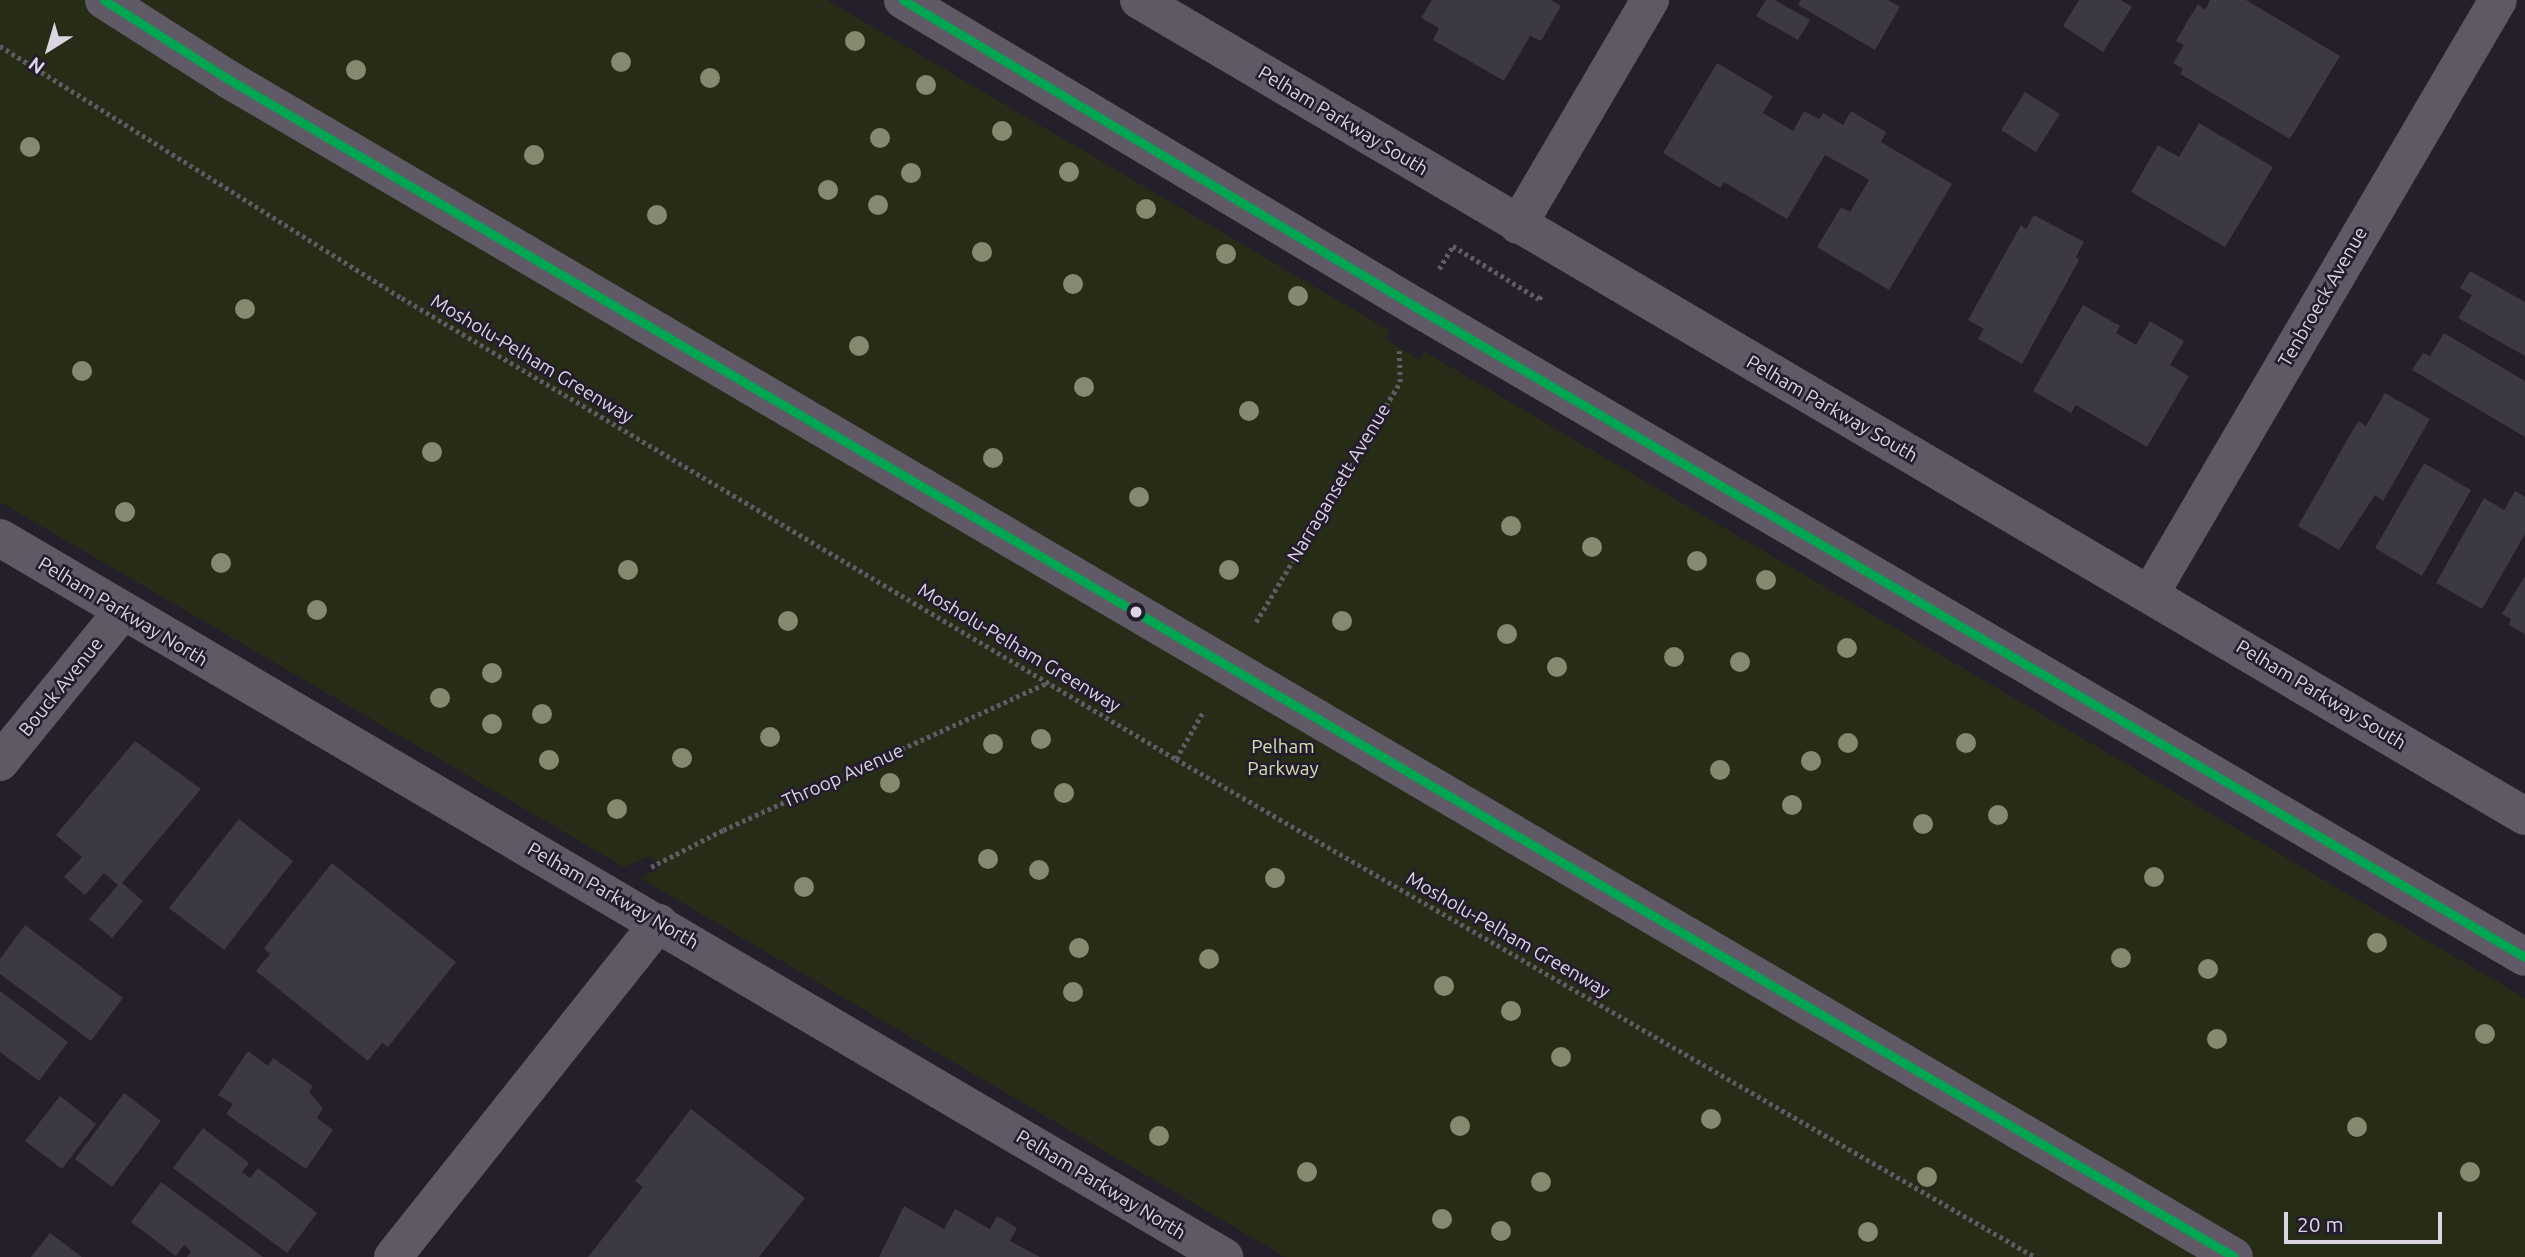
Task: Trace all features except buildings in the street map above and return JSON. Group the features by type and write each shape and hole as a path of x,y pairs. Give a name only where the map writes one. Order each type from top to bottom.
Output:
{"main road":[{"path":"104,0 228,79 2234,1257"},
{"path":"903,0 1416,307 2525,957"}],"street":[{"name":"Pelham Parkway South","path":"1139,0 2525,816"},
{"path":"1518,225 1650,0"},
{"name":"Tenbroeck Avenue","path":"2150,594 2498,0"},
{"name":"Pelham Parkway North","path":"0,538 121,612 659,923 1202,1252"},
{"name":"Bouck Avenue","path":"0,762 121,612"},
{"path":"393,1257 659,923"}],"path":[{"name":"Mosholu-Pelham Greenway","path":"0,46 402,298 1176,759 2035,1257"},
{"path":"1436,275 1453,246 1539,299 1548,286"},
{"name":"Narragansett Avenue","path":"1256,622 1399,382 1399,338"},
{"name":"Throop Avenue","path":"638,874 723,830 1050,682"},
{"path":"1176,759 1203,712"}],"green space":[{"name":"Pelham Parkway","path":"0,0 827,0 1390,331 1386,339 1420,360 1425,352 2525,998 2525,1257 1285,1257 640,878 663,866 648,857 624,867 0,502"}],"transit line":[{"path":"104,0 228,79 2234,1257"},
{"path":"903,0 1416,307 2525,957"}]}
